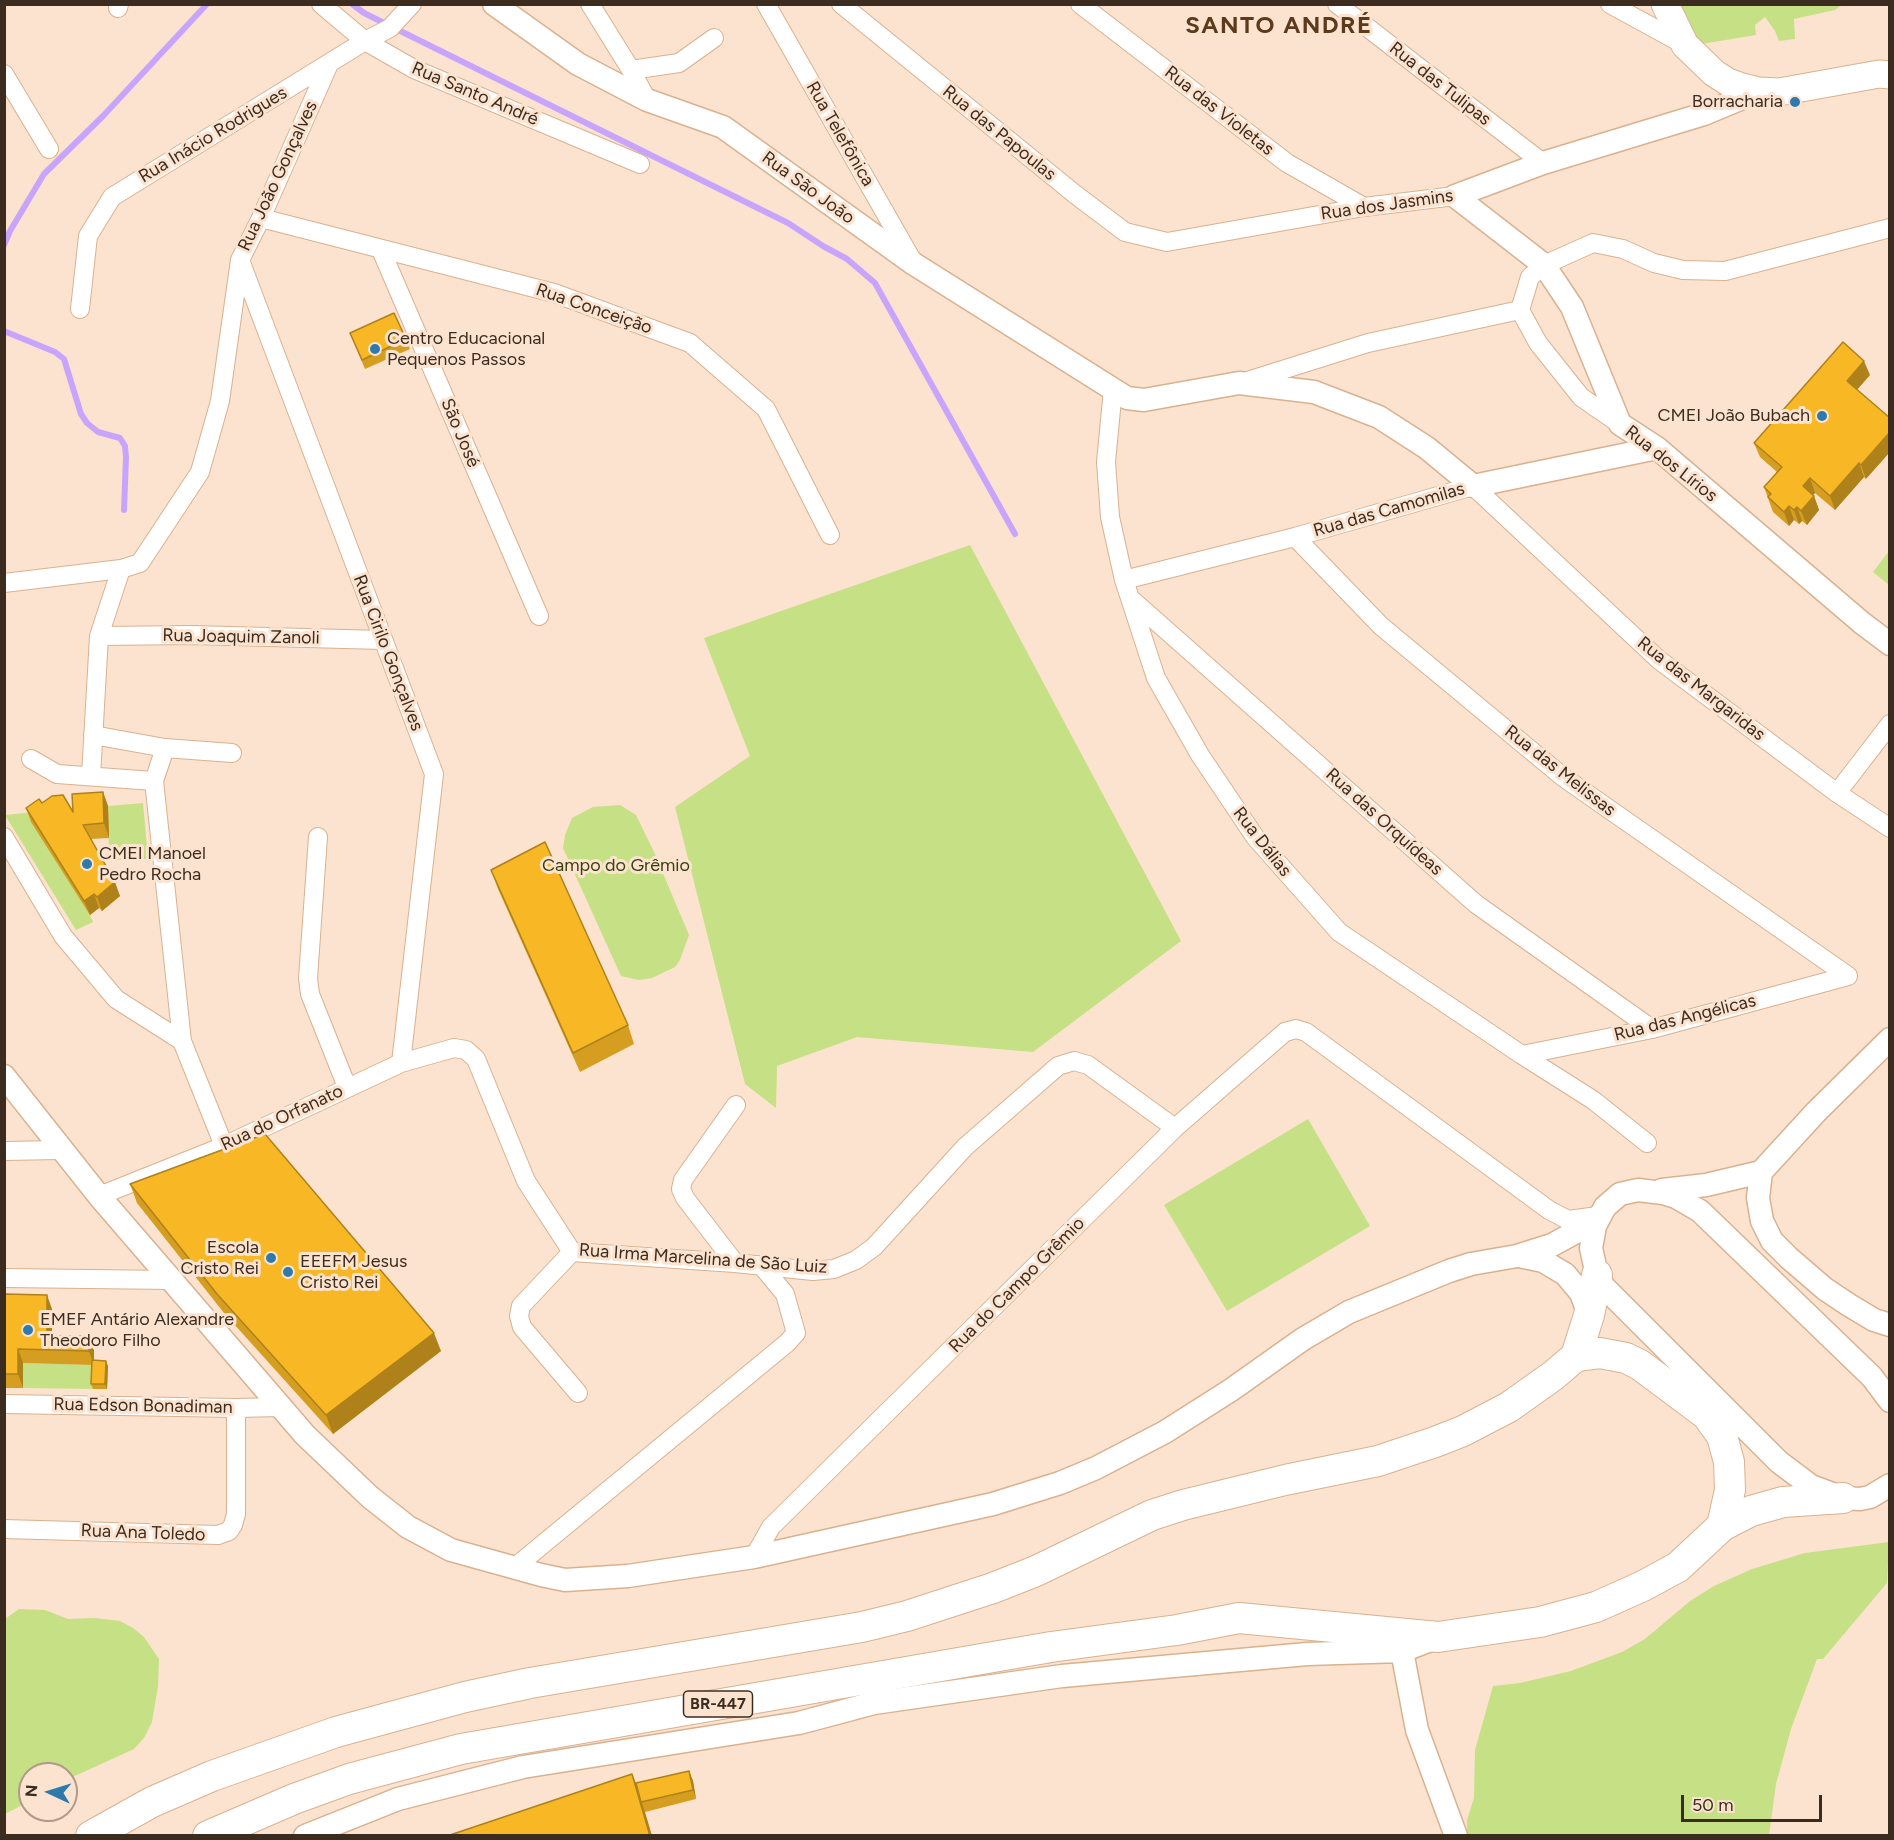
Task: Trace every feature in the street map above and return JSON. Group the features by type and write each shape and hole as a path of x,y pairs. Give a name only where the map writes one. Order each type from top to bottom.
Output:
{"main road":[{"path":"1665,4 1685,45 1714,73 1728,81 1759,91 1779,92 1886,79"},
{"path":"91,1836 152,1802 212,1776 284,1749 400,1713 530,1683 862,1627 950,1603 993,1588 1079,1551 1152,1515 1275,1483 1378,1461 1435,1442 1509,1407 1576,1356 1589,1315 1597,1275"},
{"path":"1576,1356 1600,1353 1626,1358 1640,1365 1707,1415 1722,1436 1729,1462 1730,1490 1722,1526"},
{"path":"1437,1637 1540,1622 1596,1607 1678,1567 1722,1526 1736,1517 1783,1502 1843,1498"},
{"name":"BR-447","path":"208,1836 294,1799 349,1779 461,1749 1039,1649 1177,1630 1239,1618 1437,1637"}],"street":[{"name":"Rua Santo André","path":"321,4 365,41 414,69 640,164"},
{"name":"Rua Inácio Rodrigues","path":"80,309 88,236 112,197 365,41 390,28 412,4"},
{"name":"Rua São João","path":"494,4 578,64 647,100 723,127 914,264 1127,398 1144,400 1239,384 1314,392 1379,417 1427,448 1473,486"},
{"path":"590,4 647,100"},
{"name":"Rua Telefônica","path":"766,4 914,264"},
{"name":"Rua das Papoulas","path":"841,4 1076,195 1125,232 1167,242"},
{"name":"Rua das Violetas","path":"1080,4 1287,163 1364,207"},
{"name":"Rua das Tulipas","path":"1337,4 1543,163"},
{"path":"1613,7 1636,4"},
{"path":"1613,7 1685,45"},
{"path":"631,70 679,63 714,38"},
{"name":"Rua João Gonçalves","path":"4,584 121,569 140,563 200,472 220,401 240,260 329,64"},
{"path":"1704,114 1710,101 1714,73"},
{"path":"4,74 49,149"},
{"name":"Rua dos Jasmins","path":"1167,242 1364,207 1455,196 1543,163 1704,114 1759,91"},
{"name":"Rua dos Lírios","path":"1455,196 1544,265 1572,307 1620,424 1657,448 1862,623 1890,644"},
{"name":"Rua Conceição","path":"261,218 554,293 690,343 766,409 830,535"},
{"path":"1620,424 1581,397 1538,343 1520,310 1530,277 1544,265 1593,243 1623,249 1654,263 1683,270 1725,271 1890,228"},
{"name":"São José","path":"381,250 539,616"},
{"name":"Rua Cirilo Gonçalves","path":"240,260 434,774 401,1063"},
{"path":"1239,384 1368,343 1520,310"},
{"name":"Rua Dálias","path":"1113,389 1106,462 1110,517 1124,580 1156,678 1200,755 1255,837 1339,932 1593,1100 1647,1143"},
{"name":"Rua das Camomilas","path":"1124,580 1295,537 1473,486 1657,448"},
{"name":"Rua das Margaridas","path":"1473,486 1659,660 1837,793 1890,828"},
{"name":"Rua das Melissas","path":"1295,537 1381,626 1563,777 1848,976"},
{"path":"91,776 99,636 121,569"},
{"name":"Rua das Orquídeas","path":"1130,598 1476,904 1652,1029"},
{"name":"Rua Joaquim Zanoli","path":"99,636 192,635 383,640"},
{"path":"1837,793 1890,724"},
{"path":"93,735 165,748 232,753"},
{"path":"165,748 154,781 182,1041 224,1146"},
{"path":"31,759 57,774 154,781"},
{"path":"4,837 63,936 116,999 182,1041"},
{"path":"318,837 308,978 310,994 347,1087"},
{"name":"Rua das Angélicas","path":"1522,1055 1652,1029 1848,976"},
{"name":"Rua do Campo Grêmio","path":"754,1557 771,1527 1175,1128 1285,1032 1296,1029 1306,1032 1549,1210 1568,1220 1599,1216"},
{"path":"1890,1039 1816,1112 1761,1172 1758,1185 1759,1210 1772,1241 1807,1274 1833,1294 1874,1320 1890,1325"},
{"name":"Rua do Orfanato","path":"99,1196 224,1146 401,1063 454,1048 466,1050"},
{"name":"Rua Irma Marcelina de São Luiz","path":"466,1050 476,1059 526,1181 572,1252 761,1265 813,1271 834,1269 856,1260 874,1247 965,1147 1058,1066 1074,1061 1088,1065 1175,1128"},
{"path":"4,1076 99,1196 305,1435 370,1497 408,1527 450,1550 565,1580 628,1576 754,1557 993,1504 1060,1483 1096,1468 1165,1432 1303,1339 1349,1312 1449,1271 1471,1264 1517,1256 1552,1245 1585,1227 1599,1216 1612,1199 1620,1194 1638,1190 1707,1185 1761,1172"},
{"path":"735,1263 685,1198 681,1189 683,1180 736,1105"},
{"path":"4,1151 61,1150"},
{"path":"1638,1190 1676,1197 1700,1211 1872,1377 1890,1401"},
{"path":"1599,1216 1591,1248 1597,1275 1604,1287 1784,1466 1811,1486 1843,1498 1870,1497 1890,1485"},
{"path":"572,1252 521,1306 519,1316 522,1327 578,1393"},
{"path":"1517,1256 1543,1261 1565,1274 1581,1293 1589,1315"},
{"path":"514,1568 787,1343 796,1333 785,1294 761,1265"},
{"path":"4,1278 171,1280"},
{"name":"Rua Edson Bonadiman","path":"4,1404 281,1407"},
{"name":"Rua Ana Toledo","path":"4,1529 218,1535 229,1531 236,1514 236,1408"},
{"path":"305,1836 398,1799 523,1767 799,1723 874,1703 1085,1673 1307,1654 1402,1651 1437,1637"},
{"path":"1402,1651 1417,1730 1456,1836"}],"green space":[{"path":"1669,5 1842,5 1835,10 1794,19 1795,39 1779,41 1765,17 1755,25 1756,35 1689,46"},
{"path":"970,545 1181,941 1033,1052 857,1037 777,1066 776,1108 745,1084 675,807 750,756 704,638"},
{"path":"1889,551 1889,585 1873,572"},
{"path":"143,803 148,859 109,860 108,806"},
{"name":"Campo do Grêmio","path":"620,805 636,815 689,935 675,967 652,978 639,980 621,976 563,848 565,835 572,818 593,807"},
{"path":"45,811 93,922 76,930 5,815"},
{"path":"1308,1119 1370,1226 1227,1311 1164,1205"},
{"path":"23,1363 94,1365 93,1389 23,1388"},
{"path":"1889,1542 1887,1583 1823,1659 1817,1659 1791,1729 1776,1784 1769,1835 1467,1836 1467,1820 1474,1798 1475,1750 1493,1686 1520,1683 1571,1671 1622,1652 1645,1639 1690,1601 1714,1586 1752,1569 1805,1553"},
{"path":"19,1609 45,1610 68,1619 94,1618 120,1621 144,1637 159,1659 158,1686 152,1722 144,1738 134,1749 78,1775 78,1762 18,1762 18,1807 5,1814 5,1619"}],"building":[{"path":"394,313 406,339 362,360 350,333"},
{"path":"1843,342 1864,361 1847,381 1890,418 1890,432 1830,496 1810,478 1803,486 1814,496 1801,511 1797,507 1794,510 1789,506 1784,512 1768,497 1771,494 1764,487 1782,467 1754,443"},
{"path":"103,792 104,823 83,825 115,882 97,897 94,894 84,901 26,808 39,799 42,803 52,796 63,795 73,812 72,794"},
{"path":"545,842 628,1025 573,1053 491,870"},
{"name":"Escola Cristo Rei","path":"265,1134 434,1333 326,1415 217,1294 130,1184"},
{"path":"4,1294 47,1295 47,1336 89,1336 89,1351 18,1349 18,1374 4,1374"},
{"path":"92,1360 106,1361 105,1384 91,1384"},
{"path":"689,1771 693,1790 641,1802 636,1783"},
{"path":"632,1774 650,1836 447,1836"}],"waterway":[{"path":"4,245 44,174 103,116 207,4"},
{"path":"352,4 364,13 788,223 847,259 875,283 1015,534"},
{"path":"4,331 55,352 64,359 81,414 87,423 98,432 120,438 125,446 126,457 124,510"}],"place":[{"name":"Borracharia","path":"1795,102"},
{"name":"Centro Educacional Pequenos Passos","path":"375,349"},
{"name":"CMEI João Bubach","path":"1822,416"},
{"name":"CMEI Manoel Pedro Rocha","path":"87,864"},
{"name":"Escola Cristo Rei","path":"271,1258"},
{"name":"EEEFM Jesus Cristo Rei","path":"288,1272"},
{"name":"EMEF Antário Alexandre Theodoro Filho","path":"28,1330"}],"district":[{"name":"SANTO ANDRÉ","path":"1279,26"}]}
